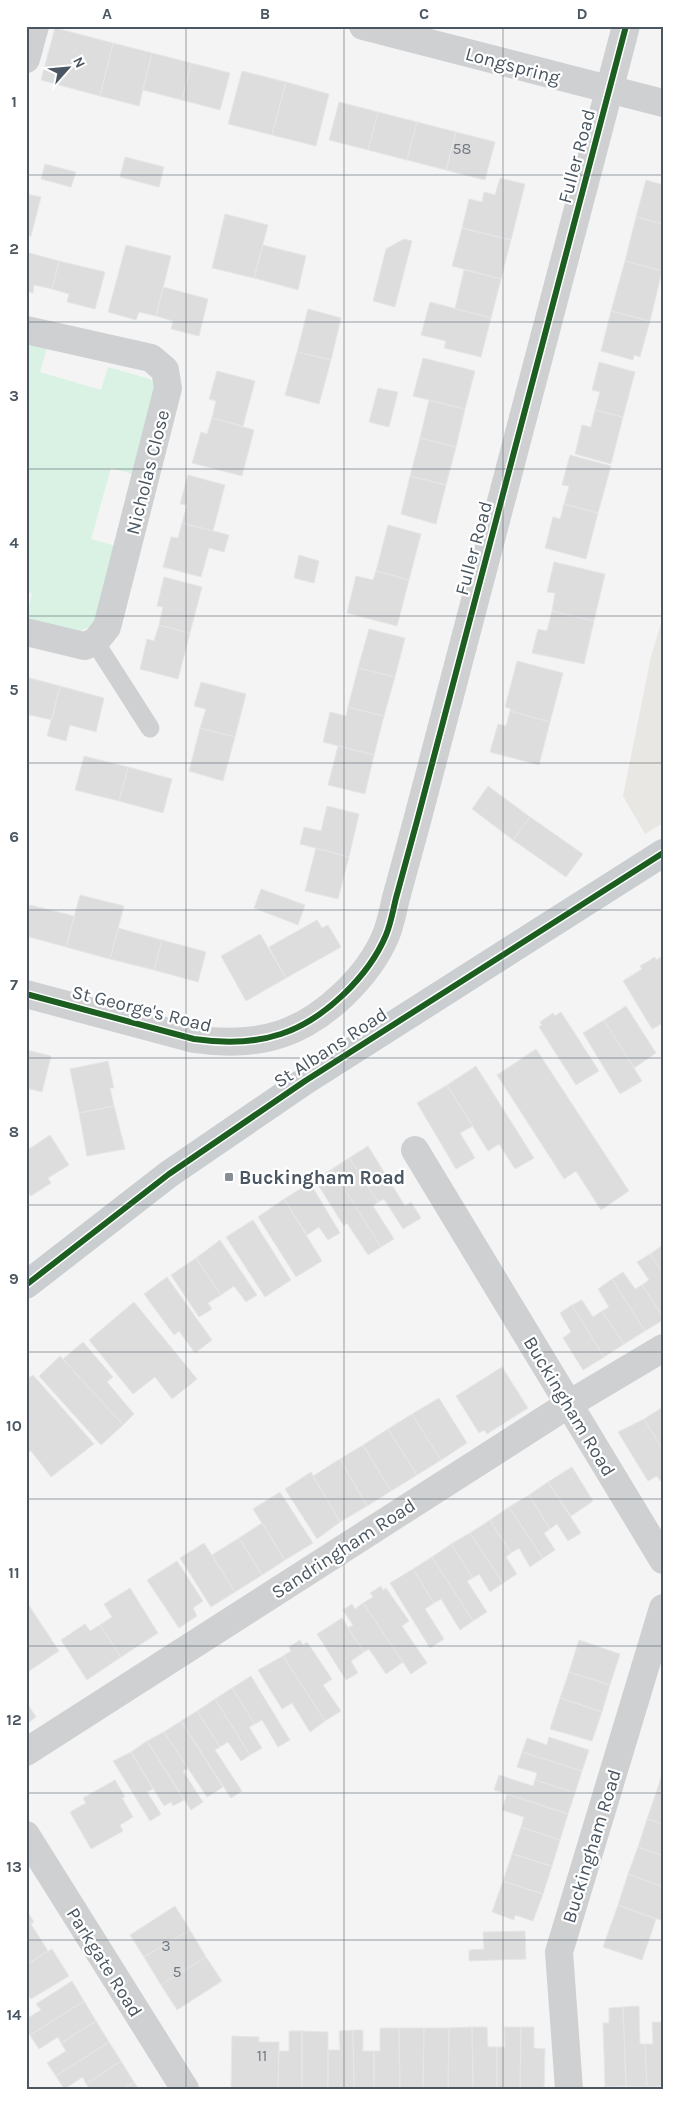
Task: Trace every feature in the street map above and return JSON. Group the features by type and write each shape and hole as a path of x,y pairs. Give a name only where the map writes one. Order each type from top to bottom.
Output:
{"main road":[{"name":"St Albans Road","path":"26,1285 170,1174 305,1081 663,853"}],"street":[{"path":"26,59 35,26"},
{"name":"Longspring","path":"363,26 663,103"},
{"name":"Fuller Road","path":"282,1034 324,1011 344,996 376,957 387,933 626,26"},
{"name":"Nicholas Close","path":"26,330 152,358 165,370 168,388 108,627 95,642"},
{"path":"26,632 84,646 95,642"},
{"name":"St George's Road","path":"26,994 194,1039 217,1042 282,1034"},
{"name":"Buckingham Road","path":"415,1150 663,1560"},
{"name":"Sandringham Road","path":"26,1752 569,1404 663,1348"},
{"name":"Buckingham Road","path":"570,2089 559,1952 663,1608"},
{"name":"Parkgate Road","path":"26,1835 184,2089"}],"lane":[{"path":"95,642 150,728"}],"shaded area":[{"path":"663,616 663,823 645,834 623,796 651,657"}],"green space":[{"path":"26,342 47,348 40,372 101,390 108,367 150,379 159,392 136,475 111,468 91,539 116,546 95,624 78,632 26,618 32,593 26,592"}],"building":[{"path":"55,28 113,43 100,96 41,80"},
{"path":"113,43 152,53 139,106 100,96"},
{"path":"152,53 191,63 182,100 143,90"},
{"path":"191,63 230,73 220,110 182,100"},
{"path":"242,71 286,82 272,135 228,124"},
{"path":"286,82 329,94 316,146 272,135"},
{"path":"339,102 378,112 368,150 329,140"},
{"path":"378,112 417,122 407,160 368,150"},
{"path":"417,122 456,132 446,170 407,160"},
{"path":"456,132 495,142 485,180 446,170"},
{"path":"125,157 164,167 159,187 120,177"},
{"path":"45,164 76,172 71,187 41,179"},
{"path":"500,178 525,184 511,240 462,228 469,199 482,202 484,192 495,195"},
{"path":"646,180 663,185 663,224 636,217"},
{"path":"26,194 41,197 31,236 26,235"},
{"path":"225,214 268,225 254,278 212,268"},
{"path":"636,217 663,224 662,271 625,261"},
{"path":"462,228 511,240 501,279 452,266"},
{"path":"404,239 412,241 395,307 373,301 386,249"},
{"path":"126,245 171,256 156,316 139,312 136,320 108,312"},
{"path":"263,245 306,256 298,290 254,278"},
{"path":"26,252 59,261 52,289 34,285 33,293 26,291"},
{"path":"59,261 105,272 95,309 67,302 69,294 52,289"},
{"path":"625,261 662,271 650,321 611,311"},
{"path":"464,270 501,279 491,318 455,309"},
{"path":"163,287 208,299 199,336 171,329 173,321 156,316"},
{"path":"430,302 491,318 481,357 444,348 446,341 421,335"},
{"path":"308,309 341,318 331,360 297,352"},
{"path":"611,311 650,321 640,357 634,355 633,360 601,351"},
{"path":"297,352 331,360 319,404 285,395"},
{"path":"423,358 475,371 465,409 413,396"},
{"path":"599,362 635,372 623,417 595,410 600,392 592,390"},
{"path":"217,371 255,381 243,426 212,418 216,401 209,399"},
{"path":"378,388 398,392 389,427 369,422"},
{"path":"429,400 465,409 456,447 420,438"},
{"path":"595,410 623,417 611,464 575,454 582,425 591,427"},
{"path":"212,418 254,430 242,476 192,463 201,432 207,434"},
{"path":"420,438 456,447 446,485 410,476"},
{"path":"570,455 611,466 598,513 564,504 569,486 562,485"},
{"path":"188,475 225,485 213,531 182,523 187,505 180,504"},
{"path":"410,476 446,485 436,524 401,514"},
{"path":"564,504 598,513 586,559 545,548 553,517 560,519"},
{"path":"182,523 229,535 224,552 209,548 201,577 163,567 171,537 178,538"},
{"path":"388,525 421,534 409,580 376,571"},
{"path":"299,555 319,561 314,583 294,578"},
{"path":"554,562 605,574 594,621 552,611 555,593 547,592"},
{"path":"376,571 409,580 397,626 347,613 356,576 373,580"},
{"path":"164,577 202,587 190,633 159,625 163,607 157,606"},
{"path":"552,611 594,621 584,664 532,653 538,629 547,631"},
{"path":"159,625 190,633 178,679 140,669 147,639 154,641"},
{"path":"369,629 405,638 395,677 358,668"},
{"path":"517,661 563,673 550,722 510,711 511,709 505,707"},
{"path":"358,668 395,677 384,716 348,707"},
{"path":"26,677 60,686 52,720 26,714"},
{"path":"201,682 246,694 235,737 200,728 206,709 194,706"},
{"path":"60,686 104,698 96,732 70,725 66,741 47,736"},
{"path":"348,707 384,716 374,755 323,742 330,712 346,716"},
{"path":"510,711 550,722 539,765 490,752 498,724 506,726"},
{"path":"200,728 235,737 223,781 189,771"},
{"path":"338,746 374,755 365,794 328,785"},
{"path":"84,756 128,767 119,801 75,790"},
{"path":"128,767 172,779 163,813 119,801"},
{"path":"488,786 530,817 513,840 472,809"},
{"path":"327,806 359,814 349,857 300,844 304,827 321,831"},
{"path":"530,817 583,854 566,877 513,840"},
{"path":"316,848 349,857 338,899 305,891"},
{"path":"261,889 305,905 298,925 254,908"},
{"path":"80,895 124,906 110,959 66,947"},
{"path":"30,905 74,916 66,947 26,936 26,918"},
{"path":"317,920 322,928 328,925 341,947 286,978 269,947"},
{"path":"118,928 162,940 154,970 110,959"},
{"path":"260,934 286,978 246,1001 221,956"},
{"path":"162,940 206,952 198,982 154,970"},
{"path":"663,956 663,1023 652,1029 623,981 642,969 640,966 655,957 656,960"},
{"path":"626,1006 656,1053 634,1068 604,1020"},
{"path":"561,1012 599,1071 576,1085 539,1027 542,1025 540,1022 553,1013 555,1016"},
{"path":"604,1020 642,1081 620,1094 583,1033"},
{"path":"536,1049 629,1191 601,1210 576,1171 564,1179 497,1075"},
{"path":"26,1050 51,1056 42,1092 26,1088"},
{"path":"108,1061 114,1088 110,1088 114,1106 79,1113 70,1069"},
{"path":"476,1066 534,1158 515,1169 499,1144 488,1151 447,1085"},
{"path":"447,1085 473,1126 460,1133 475,1158 456,1169 417,1103"},
{"path":"114,1106 125,1149 87,1156 79,1113"},
{"path":"50,1135 69,1165 48,1178 51,1183 31,1196 26,1189 26,1151"},
{"path":"368,1146 405,1206 411,1202 421,1218 403,1229 384,1199 378,1202 349,1158"},
{"path":"349,1158 378,1202 373,1206 394,1239 381,1247 332,1169"},
{"path":"332,1169 381,1247 368,1255 347,1223 344,1226 315,1180"},
{"path":"310,1183 340,1233 328,1240 319,1227 307,1235 284,1199"},
{"path":"284,1199 322,1261 296,1277 258,1217"},
{"path":"253,1220 291,1280 265,1297 226,1237"},
{"path":"220,1240 257,1295 246,1302 234,1286 221,1295 196,1258"},
{"path":"663,1245 663,1273 650,1254"},
{"path":"650,1254 663,1273 663,1317 642,1285 649,1280 637,1262"},
{"path":"196,1258 221,1295 208,1303 212,1309 199,1317 171,1275"},
{"path":"623,1272 635,1289 642,1285 663,1317 663,1320 645,1331 612,1279"},
{"path":"167,1277 212,1340 195,1353 179,1331 174,1335 144,1294"},
{"path":"612,1279 645,1331 624,1344 602,1311 609,1307 598,1289"},
{"path":"582,1300 593,1317 602,1311 624,1344 604,1357 572,1305"},
{"path":"134,1302 197,1379 172,1399 155,1377 133,1394 89,1340"},
{"path":"572,1305 604,1357 583,1370 563,1338 571,1332 560,1313"},
{"path":"83,1342 113,1377 107,1382 134,1414 123,1425 63,1359"},
{"path":"60,1356 123,1425 101,1445 39,1376"},
{"path":"502,1367 528,1408 487,1434 484,1430 479,1433 456,1396"},
{"path":"33,1375 94,1444 51,1477 31,1451 26,1453 26,1380"},
{"path":"439,1398 467,1443 441,1460 412,1414"},
{"path":"663,1407 663,1450 644,1419"},
{"path":"412,1414 441,1460 417,1475 388,1429"},
{"path":"644,1419 663,1450 663,1480 660,1481 657,1476 648,1481 618,1432"},
{"path":"388,1429 417,1475 391,1491 363,1445"},
{"path":"363,1445 391,1491 367,1506 340,1459"},
{"path":"340,1459 367,1506 340,1522 313,1476"},
{"path":"572,1467 593,1501 571,1516 548,1482"},
{"path":"311,1472 340,1522 317,1539 285,1489"},
{"path":"548,1482 581,1533 568,1541 557,1524 550,1529 529,1495"},
{"path":"280,1492 313,1543 285,1560 253,1509"},
{"path":"529,1495 550,1529 544,1533 555,1550 543,1558 509,1507"},
{"path":"509,1507 543,1558 530,1567 519,1548 511,1553 490,1520"},
{"path":"490,1520 511,1553 506,1557 517,1574 503,1583 470,1533"},
{"path":"262,1523 285,1560 262,1575 239,1538"},
{"path":"470,1533 503,1583 490,1592 479,1574 473,1578 451,1544"},
{"path":"239,1538 262,1575 235,1592 212,1555"},
{"path":"204,1543 235,1592 211,1607 180,1558"},
{"path":"451,1544 473,1578 467,1581 487,1612 473,1621 432,1557"},
{"path":"432,1557 473,1621 460,1630 441,1599 434,1603 413,1569"},
{"path":"177,1561 203,1601 193,1608 197,1616 179,1628 147,1580"},
{"path":"413,1569 434,1603 425,1609 444,1639 430,1648 390,1583"},
{"path":"381,1586 383,1590 386,1588 409,1621 402,1626 427,1663 411,1674 363,1603 373,1597 370,1593"},
{"path":"130,1588 158,1633 121,1657 100,1625 112,1617 104,1604"},
{"path":"26,1601 59,1651 26,1673"},
{"path":"363,1603 403,1662 386,1674 369,1649 364,1652 348,1628 353,1625 343,1610 352,1604 355,1609"},
{"path":"342,1618 364,1652 351,1661 358,1673 346,1680 317,1634"},
{"path":"85,1624 90,1631 100,1625 121,1657 87,1680 61,1640"},
{"path":"300,1640 303,1645 307,1642 332,1679 323,1685 341,1711 325,1721 283,1656 291,1651 289,1647"},
{"path":"579,1640 620,1654 610,1685 569,1672"},
{"path":"283,1656 325,1721 310,1732 292,1703 282,1709 258,1670"},
{"path":"569,1672 610,1685 602,1712 560,1698"},
{"path":"251,1676 290,1740 278,1747 262,1720 255,1724 232,1688"},
{"path":"232,1688 255,1724 249,1727 262,1748 250,1755 215,1699"},
{"path":"560,1698 602,1712 592,1741 550,1729"},
{"path":"215,1699 250,1755 241,1761 228,1742 220,1747 197,1711"},
{"path":"26,1702 36,1717 26,1724"},
{"path":"197,1711 220,1747 215,1750 242,1791 231,1798 181,1721"},
{"path":"181,1721 223,1787 207,1797 164,1732"},
{"path":"164,1732 188,1768 183,1771 203,1802 191,1810 147,1741"},
{"path":"549,1737 589,1750 582,1771 522,1752 527,1738 547,1745"},
{"path":"147,1741 184,1800 173,1806 171,1802 164,1806 131,1752"},
{"path":"131,1752 153,1789 147,1792 161,1814 150,1821 113,1761"},
{"path":"522,1752 582,1771 575,1793 535,1780 537,1773 517,1767"},
{"path":"663,1770 663,1792 657,1790"},
{"path":"499,1775 533,1786 535,1780 575,1793 568,1814 494,1790"},
{"path":"115,1780 125,1797 122,1798 133,1817 120,1825 123,1831 91,1849 70,1812 86,1803 83,1798"},
{"path":"657,1790 663,1792 663,1824 647,1819"},
{"path":"507,1794 568,1814 560,1840 521,1827 524,1817 502,1810"},
{"path":"647,1819 663,1824 663,1856 638,1847"},
{"path":"521,1827 560,1840 552,1866 512,1854"},
{"path":"638,1847 663,1856 663,1887 628,1874"},
{"path":"512,1854 552,1866 543,1894 503,1881"},
{"path":"628,1874 663,1887 663,1921 618,1905"},
{"path":"503,1881 543,1894 533,1921 515,1915 514,1920 492,1912"},
{"path":"618,1905 656,1919 642,1960 603,1947"},
{"path":"175,1906 190,1930 144,1957 130,1935"},
{"path":"26,1910 34,1922 26,1927"},
{"path":"31,1924 48,1951 26,1965 26,1927"},
{"path":"190,1930 206,1957 161,1985 144,1957"},
{"path":"525,1931 526,1959 469,1961 469,1950 484,1949 483,1932"},
{"path":"52,1949 69,1976 31,1999 26,1991 26,1965"},
{"path":"206,1957 222,1981 177,2010 161,1985"},
{"path":"72,1981 84,2001 30,2035 26,2030 26,2019 41,2010 36,2004"},
{"path":"84,2001 96,2021 61,2043 58,2037 39,2049 30,2035"},
{"path":"639,2006 640,2044 645,2044 647,2087 626,2086 623,2007"},
{"path":"623,2007 626,2086 605,2087 603,2023 609,2023 609,2008"},
{"path":"96,2021 109,2042 56,2076 47,2063 66,2051 61,2043"},
{"path":"652,2022 663,2022 663,2086 647,2087 645,2044 653,2044"},
{"path":"472,2027 487,2027 488,2047 497,2047 497,2089 473,2089"},
{"path":"472,2027 473,2089 448,2089 449,2028"},
{"path":"504,2027 521,2027 520,2089 497,2089 497,2047 505,2047"},
{"path":"521,2027 534,2027 534,2048 545,2049 544,2089 520,2089"},
{"path":"380,2028 399,2028 400,2089 374,2089 374,2051 380,2051"},
{"path":"399,2028 424,2028 423,2089 400,2089"},
{"path":"424,2028 449,2028 448,2089 423,2089"},
{"path":"353,2030 363,2030 363,2051 374,2051 374,2089 354,2089"},
{"path":"353,2030 354,2089 328,2089 328,2050 340,2050 339,2031"},
{"path":"289,2031 302,2031 302,2089 278,2089 279,2051 289,2051"},
{"path":"302,2031 328,2032 328,2089 302,2089"},
{"path":"232,2036 259,2037 259,2042 279,2042 278,2089 231,2089"},
{"path":"109,2042 121,2061 86,2084 83,2077 64,2089 56,2076"},
{"path":"121,2061 134,2082 123,2089 90,2089 86,2084"},
{"path":"134,2082 139,2089 123,2089"}],"cycle path":[{"path":"26,994 194,1039 227,1042 249,1041 281,1034 297,1027 329,1007 357,981 378,950 391,921 626,26"},
{"path":"26,1285 169,1174 305,1081 663,853"}],"place":[{"name":"Buckingham Road","path":"229,1177"}]}
